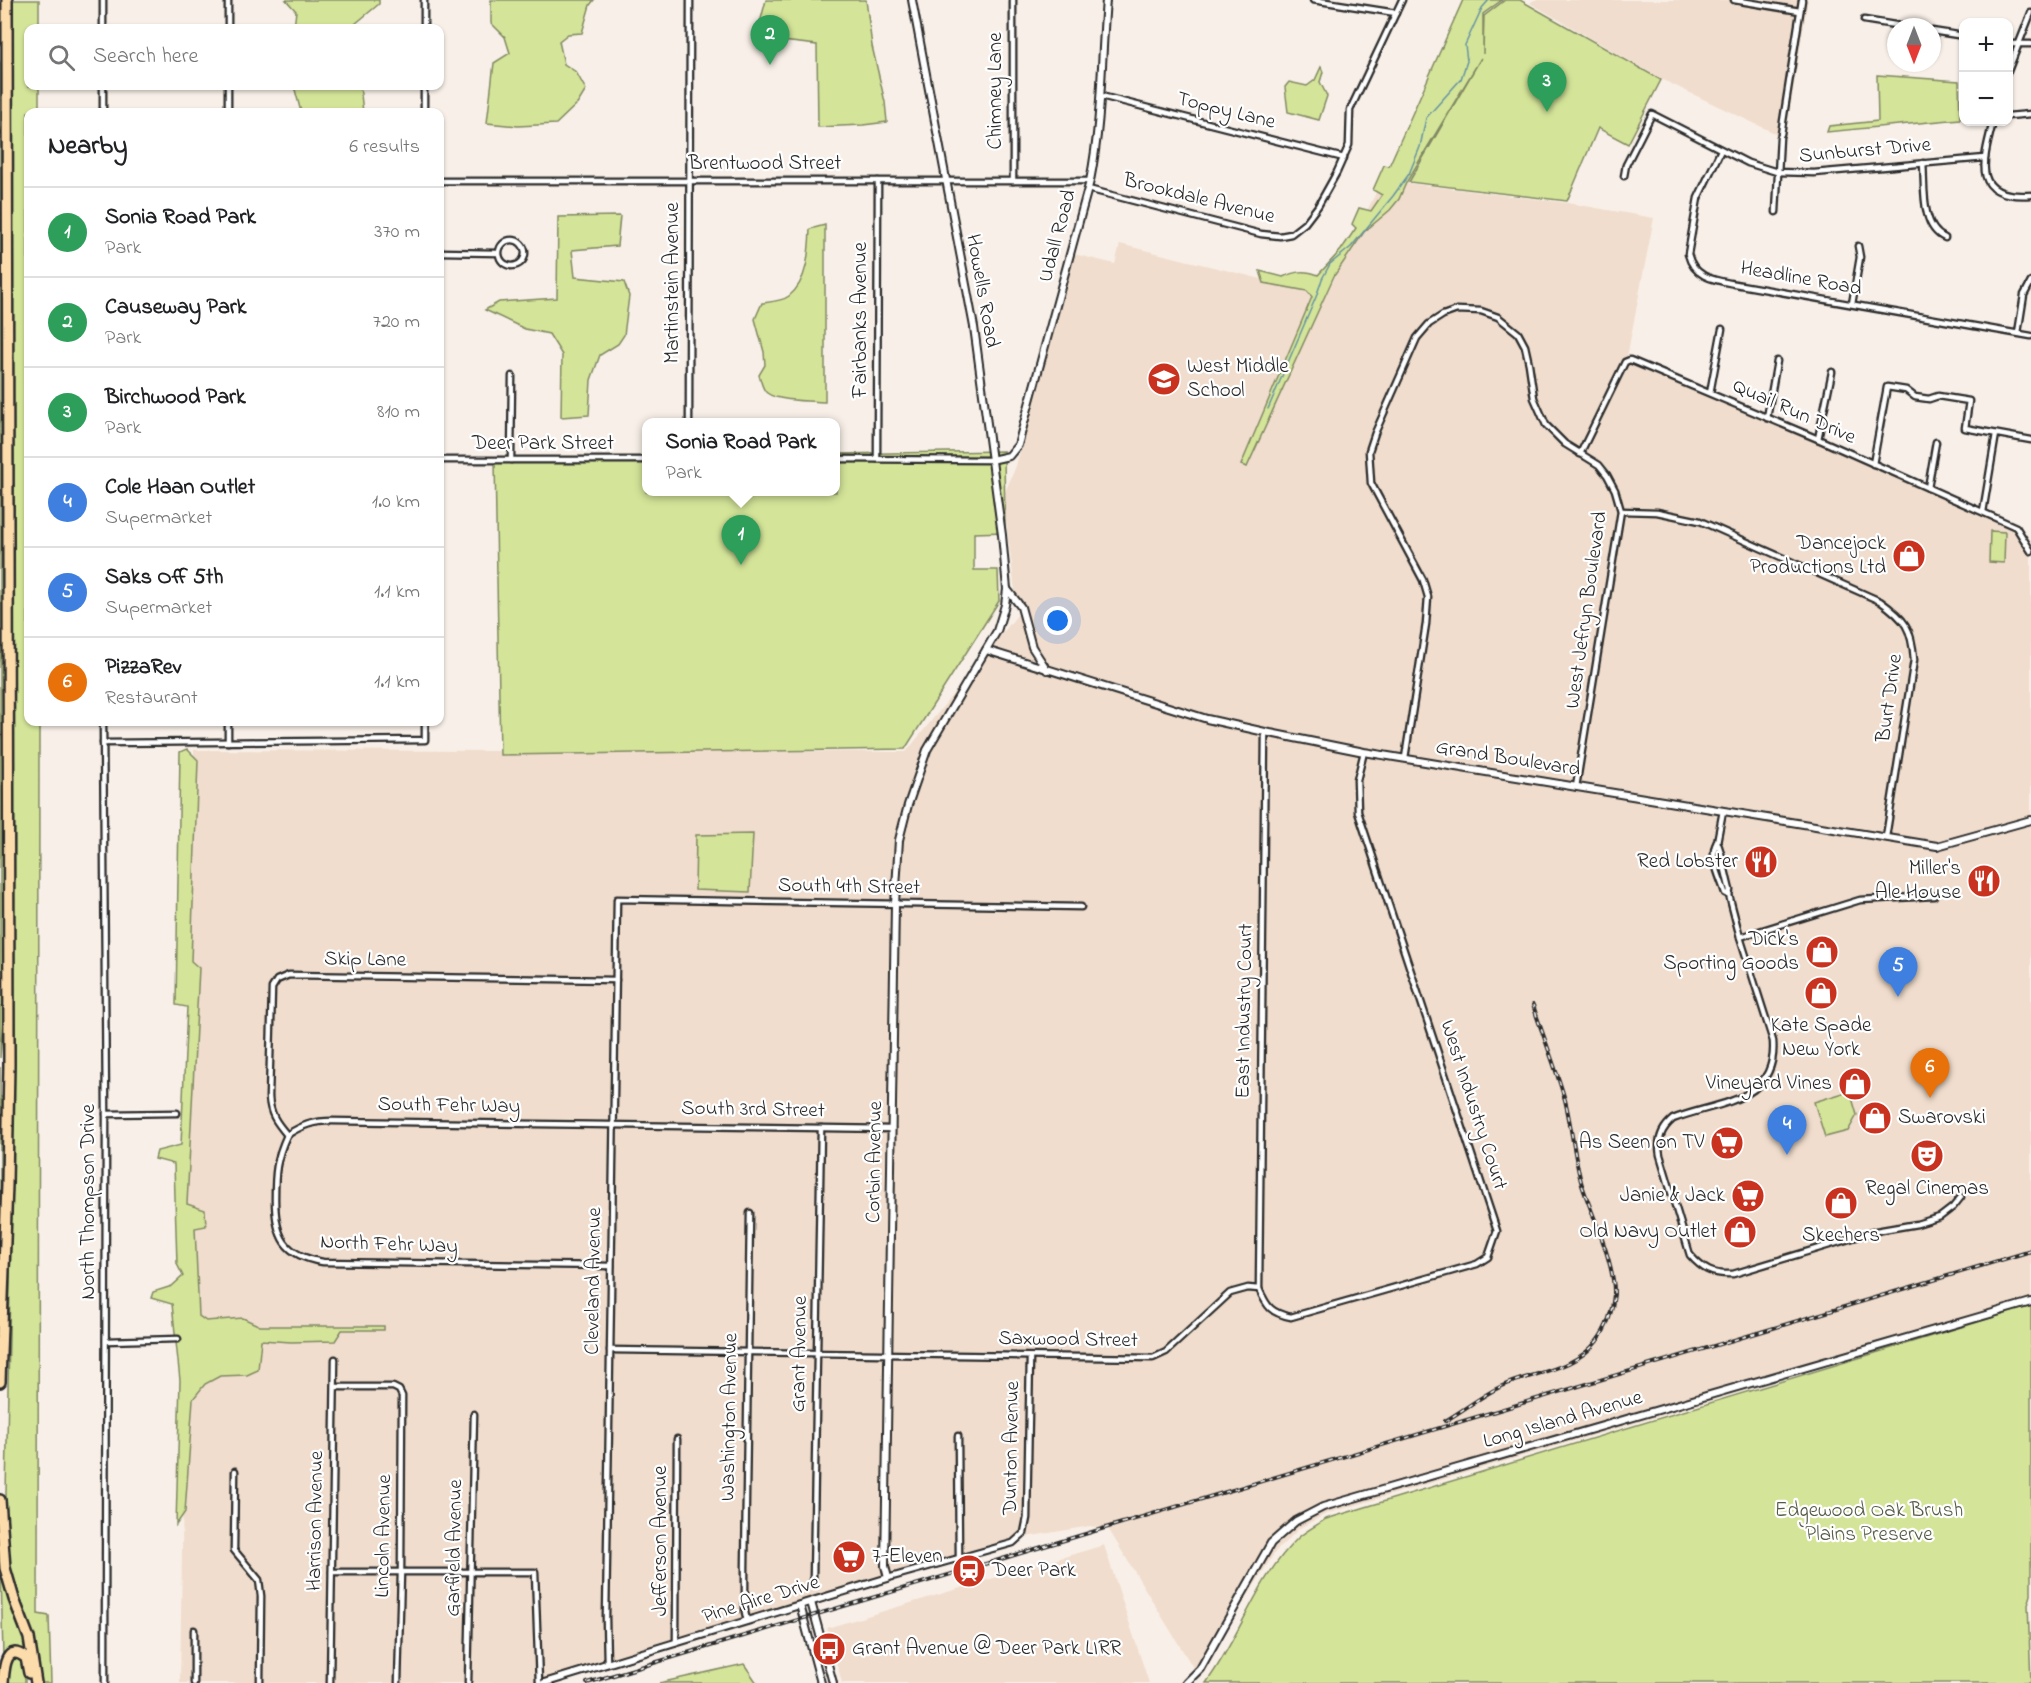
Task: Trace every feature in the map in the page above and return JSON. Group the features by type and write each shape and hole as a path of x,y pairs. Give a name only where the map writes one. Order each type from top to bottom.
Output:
{"highway":[{"path":"0,1383 9,1072 7,0"},
{"path":"0,1500 2,1548 7,1578 29,1638 36,1683"},
{"path":"2,1683 6,1659 16,1653 27,1660 30,1683"},
{"path":"0,1676 2,1683"}],"street":[{"path":"103,0 103,24"},
{"path":"228,0 228,24"},
{"path":"424,0 424,24"},
{"name":"Martinstein Avenue","path":"689,418 690,0"},
{"name":"Howells Road","path":"912,0 974,327 1007,589"},
{"name":"Chimney Lane","path":"1013,0 1013,181"},
{"name":"Udall Road","path":"991,460 1009,456 1018,445 1090,181 1096,152 1101,96 1106,0"},
{"path":"1313,0 1396,14"},
{"name":"Brookdale Avenue","path":"1088,189 1261,234 1280,236 1291,234 1305,223 1318,206 1344,158 1348,145 1350,110 1402,0"},
{"path":"1734,0 1800,11"},
{"path":"1776,212 1780,135 1802,0"},
{"path":"2013,60 2031,13"},
{"path":"1864,20 1887,24"},
{"path":"1941,32 1959,35"},
{"path":"2013,44 2031,44"},
{"path":"102,108 103,90"},
{"path":"228,90 228,108"},
{"path":"424,90 424,108"},
{"name":"Toppy Lane","path":"1101,96 1344,158"},
{"name":"Sunburst Drive","path":"1624,176 1626,165 1652,114 1748,163 1778,172 1814,173 1985,158"},
{"path":"2013,116 2031,114"},
{"path":"1992,126 1985,158 1986,178 1991,187 1999,193 2013,196 2031,195"},
{"name":"Headline Road","path":"1721,150 1698,198 1688,254 1690,263 1699,274 1708,279 2031,336"},
{"path":"1923,163 1930,225 1937,234 1945,238"},
{"name":"Brentwood Street","path":"444,181 1090,181"},
{"name":"Fairbanks Avenue","path":"877,459 878,181"},
{"path":"512,240 525,248 522,263 511,266 502,261 498,253 506,241 512,240"},
{"path":"1852,304 1860,257 1858,246"},
{"path":"444,252 498,253"},
{"path":"2018,333 2024,295 2031,282"},
{"name":"West Jefryn Boulevard","path":"1405,758 1426,624 1428,597 1423,580 1371,483 1369,459 1373,438 1417,338 1429,324 1443,315 1470,309 1498,317 1518,333 1525,346 1533,398 1546,425 1560,439 1599,465 1607,475 1622,511 1576,787"},
{"path":"1710,393 1722,329"},
{"name":"Quail Run Drive","path":"1580,454 1625,362 1630,360 1818,439 2016,527 2031,551"},
{"path":"1767,418 1777,361"},
{"path":"1818,439 1832,372"},
{"path":"511,460 512,376"},
{"path":"1873,464 1887,387 1906,390 1915,397 1929,399 1938,396 1969,401 1965,428 2031,440"},
{"path":"1983,512 1996,434"},
{"path":"1928,488 1936,442"},
{"path":"840,459 991,460"},
{"name":"Deer Park Street","path":"444,460 642,460"},
{"name":"Burt Drive","path":"1622,511 1657,512 1700,521 1880,601 1908,626 1913,642 1914,660 1886,837"},
{"path":"1007,589 1021,607 1032,647 1047,670"},
{"name":"Corbin Avenue","path":"888,1578 885,1568 888,1354 895,904 899,840 927,750 987,650 1002,616 1007,589"},
{"name":"Grand Boulevard","path":"987,650 1207,719 1265,732 1364,752 1937,846 2031,820"},
{"name":"North Thompson Drive","path":"103,726 106,1114 105,1683"},
{"path":"228,726 228,742"},
{"path":"103,743 425,741 425,726"},
{"name":"East Industry Court","path":"1259,1289 1265,732"},
{"name":"West Industry Court","path":"1259,1289 1266,1305 1277,1315 1291,1317 1305,1315 1477,1264 1488,1257 1497,1231 1358,812 1357,780 1364,752"},
{"path":"1723,811 1717,842 1714,846 1714,858 1725,893 1729,895 1773,1041 1774,1055 1771,1068 1757,1088 1747,1095 1673,1119 1661,1134 1658,1146 1690,1255 1709,1272 1719,1275 1737,1273 1876,1231 1917,1224 1940,1217 1961,1197"},
{"path":"1740,937 1860,900 1934,896"},
{"name":"South 4th Street","path":"616,899 1081,907"},
{"name":"Cleveland Avenue","path":"607,1664 616,899"},
{"name":"Skip Lane","path":"287,1134 274,1121 269,1097 272,988 278,980 289,975 616,980"},
{"path":"106,1114 177,1113"},
{"name":"South Fehr Way","path":"287,1134 315,1121 614,1124"},
{"name":"South 3rd Street","path":"614,1124 892,1130"},
{"name":"Grant Avenue","path":"813,1580 820,1128"},
{"name":"North Fehr Way","path":"287,1134 278,1154 275,1168 275,1218 283,1241 299,1256 323,1262 611,1266"},
{"name":"Washington Avenue","path":"747,1622 745,1567 750,1213"},
{"name":"Saxwood Street","path":"610,1350 1153,1358 1166,1352 1230,1293 1248,1288 1259,1289"},
{"name":"Long Island Avenue","path":"1186,1683 1200,1669 1271,1543 1296,1521 1323,1507 2031,1302"},
{"path":"106,1341 178,1339"},
{"name":"Dunton Avenue","path":"1020,1538 1025,1531 1028,1518 1030,1357"},
{"name":"Harrison Avenue","path":"330,1683 335,1359"},
{"name":"Lincoln Avenue","path":"335,1387 393,1387 399,1390 402,1396 398,1683"},
{"name":"Garfield Avenue","path":"468,1683 474,1414"},
{"path":"957,1436 959,1558"},
{"name":"Jefferson Avenue","path":"676,1643 677,1439"},
{"path":"235,1471 234,1550 259,1580 261,1596 260,1683"},
{"name":"Pine Aire Drive","path":"544,1683 888,1578 1013,1543 1020,1538"},
{"path":"332,1572 535,1572 539,1683"},
{"path":"811,1602 834,1683"},
{"path":"800,1605 821,1683"},
{"path":"194,1630 194,1683"}],"shaded area":[{"path":"1534,0 1808,0 1785,138 1663,80 1530,3"},
{"path":"1382,180 1568,203 1654,218 1626,362 1630,360 1710,393 2016,527 2031,551 2031,1306 1326,1514 1300,1528 1276,1551 1228,1627 1200,1679 1109,1530 1090,1526 1020,1538 544,1683 180,1683 194,750 906,752 1018,614 1003,497 1016,466 1074,254 1115,264 1120,244 1326,295"},
{"path":"1104,1545 1149,1683 842,1683 827,1628"}],"green space":[{"path":"13,0 39,0 39,24 24,24 24,90 39,90 39,108 24,108 24,726 39,726 38,1614 49,1616 51,1683 38,1683 34,1642 18,1602 5,1549 12,1176"},
{"path":"286,0 379,0 379,4 355,24 294,24 296,11"},
{"path":"491,0 594,0 590,5 582,33 568,34 559,41 564,64 576,72 586,90 578,103 556,124 518,126 487,123 494,63 510,53 505,37 491,23"},
{"path":"766,0 866,0 872,46 885,102 887,122 818,127 817,45 756,38"},
{"path":"1463,0 1502,0 1483,14 1483,54 1484,16 1505,0 1520,0 1661,80 1628,144 1598,128 1567,201 1409,182 1481,58 1406,183 1399,199 1390,210 1364,232 1334,276 1247,467 1241,465 1312,297 1307,291 1264,283 1260,271 1283,277 1301,272 1318,275 1341,250 1356,228 1352,224 1359,208 1371,211 1382,195 1373,190 1384,165 1389,166"},
{"path":"0,63 3,68 5,1019 3,1020 0,1058"},
{"path":"1321,67 1323,72 1320,82 1327,96 1319,120 1288,112 1285,87 1289,82 1307,86 1315,80"},
{"path":"1877,75 1959,81 1959,119 1827,132 1829,126 1878,121"},
{"path":"295,90 360,90 363,108 300,108"},
{"path":"620,216 617,246 572,250 575,277 624,282 629,296 624,335 618,344 600,355 591,380 589,415 561,417 562,355 549,334 525,329 485,310 499,302 557,298 558,217"},
{"path":"825,225 825,402 778,398 767,393 761,382 759,375 765,365 764,352 755,319 762,303 783,299 795,290 804,274 810,229"},
{"path":"1004,451 1005,532 974,533 974,570 998,570 999,601 905,749 500,755 495,460 642,457 642,496 840,496 840,454"},
{"path":"1990,531 2005,532 2004,563 1989,562"},
{"path":"187,749 198,760 191,961 199,968 187,1204 205,1210 206,1226 195,1228 199,1316 206,1321 243,1318 260,1326 384,1326 384,1330 342,1330 335,1341 261,1340 258,1370 247,1375 220,1376 205,1384 193,1399 185,1512 176,1525 180,1380 172,1304 151,1298 153,1292 172,1286 183,1276 177,1264 174,1164 155,1159 157,1151 181,1145 187,1007 176,1005 180,752"},
{"path":"753,834 750,892 695,890 696,835"},
{"path":"1850,1091 1857,1115 1848,1131 1825,1137 1814,1102"},
{"path":"0,1096 5,1100 0,1258"},
{"name":"Edgewood Oak Brush Plains Preserve","path":"2031,1306 2031,1595 2028,1605 2031,1683 1206,1683 1271,1570 1299,1537 1326,1519"},
{"path":"4,1571 31,1656 9,1651 3,1657 1,1572"},
{"path":"18,1656 25,1664 25,1683 7,1683 7,1660"},
{"path":"744,1664 757,1683 659,1683"}],"waterway":[{"path":"1268,409 1330,264 1351,247 1409,174 1420,147 1426,118 1461,79 1467,61 1465,45 1482,8 1489,0"}],"railway":[{"path":"1445,1421 1500,1387 1577,1359 1588,1351 1601,1336 1607,1325 1612,1306 1614,1294 1611,1269 1582,1185 1565,1100 1533,1005"},
{"path":"587,1683 2031,1251"}],"place":[{"name":"Causeway Park","path":"770,65"},
{"name":"Birchwood Park","path":"1547,112"},
{"name":"West Middle School","path":"1164,379"},
{"name":"Dancejock Productions Ltd","path":"1909,556"},
{"name":"Sonia Road Park","path":"741,565"},
{"name":"Red Lobster","path":"1761,862"},
{"name":"Miller's Ale House","path":"1984,881"},
{"name":"Dick's Sporting Goods","path":"1822,952"},
{"name":"Kate Spade New York","path":"1821,993"},
{"name":"Saks Off 5th","path":"1898,997"},
{"name":"Vineyard Vines","path":"1855,1084"},
{"name":"PizzaRev","path":"1930,1098"},
{"name":"Swarovski","path":"1875,1118"},
{"name":"As Seen on TV","path":"1727,1143"},
{"name":"Cole Haan Outlet","path":"1787,1155"},
{"name":"Regal Cinemas","path":"1927,1156"},
{"name":"Janie & Jack","path":"1748,1196"},
{"name":"Skechers","path":"1841,1203"},
{"name":"Old Navy Outlet","path":"1740,1232"},
{"name":"7-Eleven","path":"849,1557"},
{"name":"Deer Park","path":"969,1571"},
{"name":"Grant Avenue @ Deer Park LIRR","path":"829,1649"}]}
